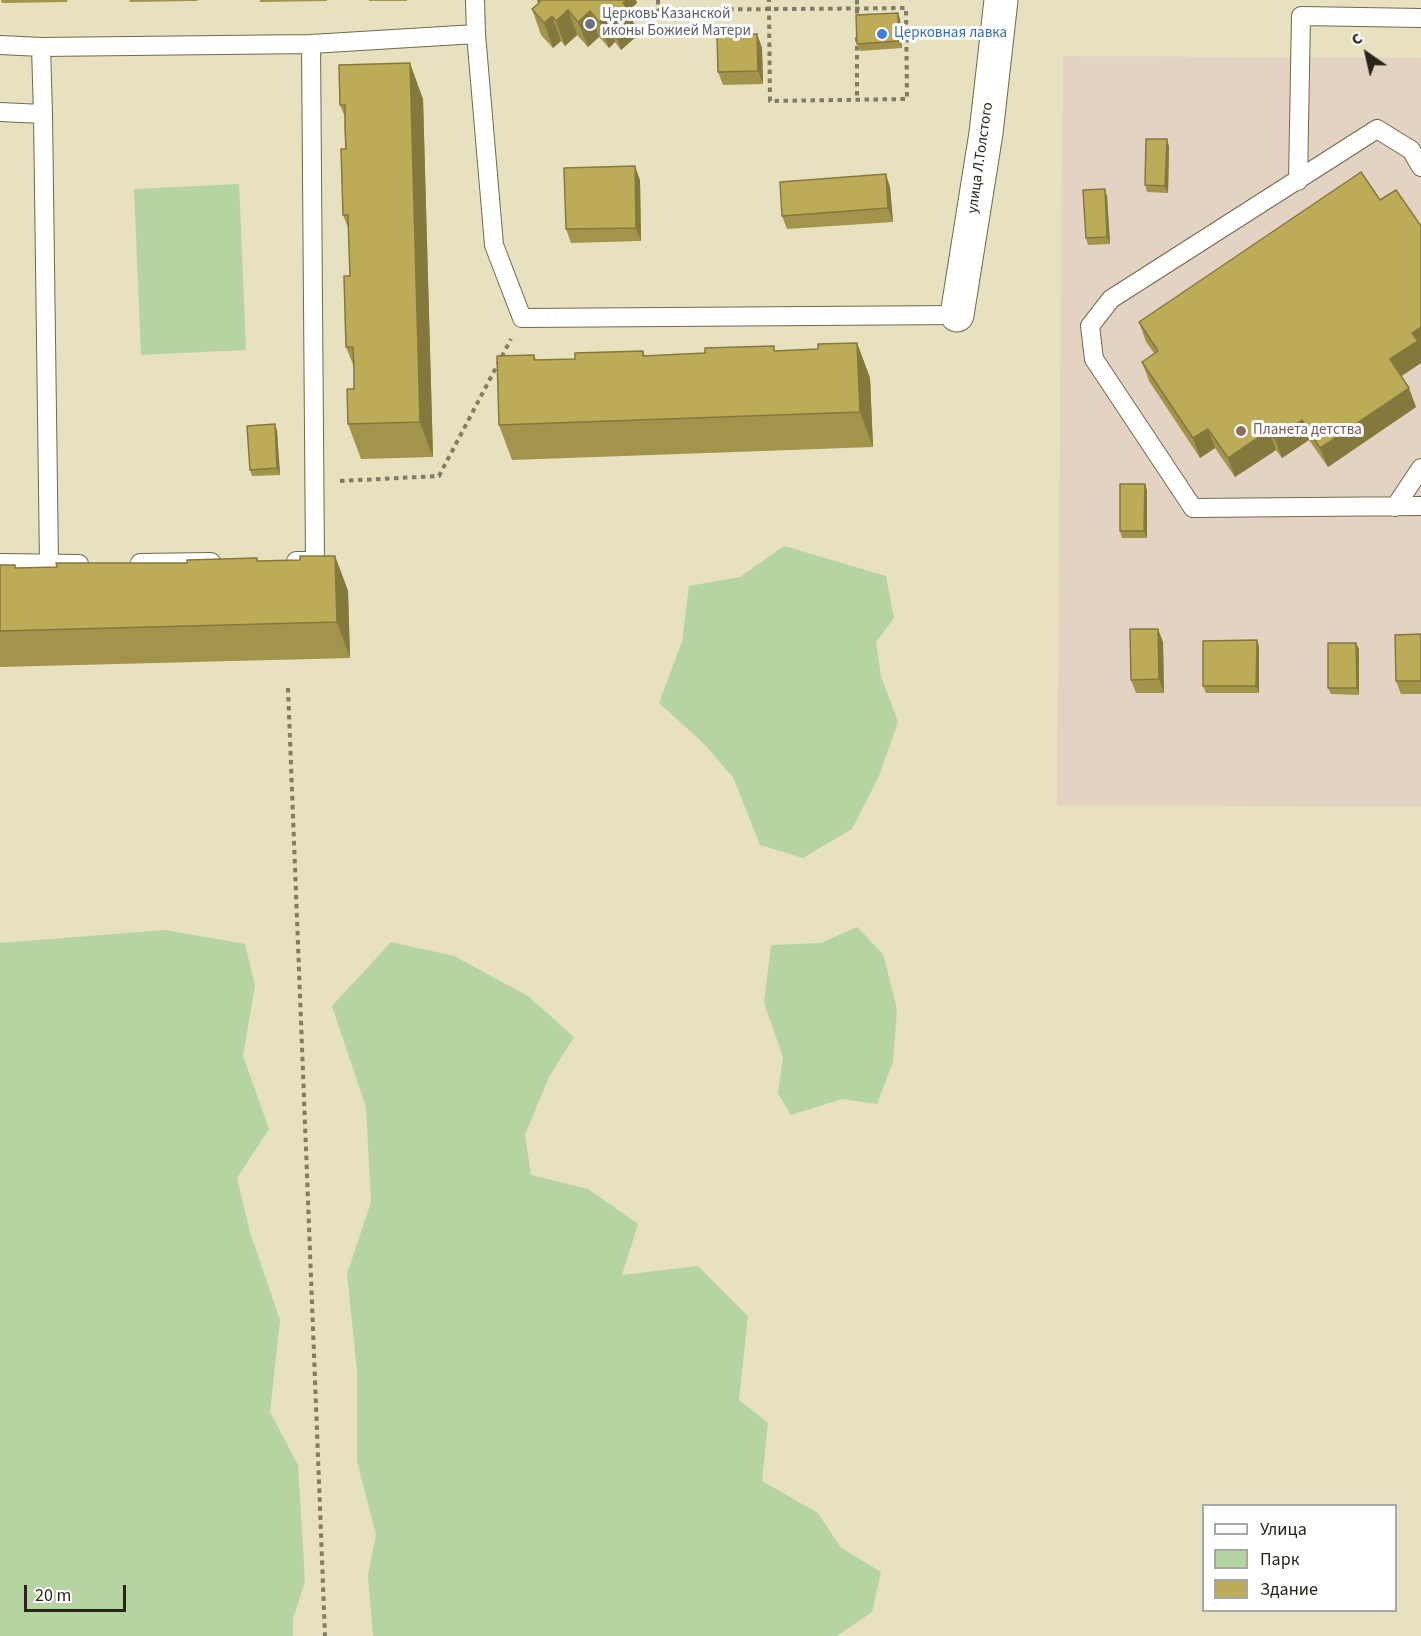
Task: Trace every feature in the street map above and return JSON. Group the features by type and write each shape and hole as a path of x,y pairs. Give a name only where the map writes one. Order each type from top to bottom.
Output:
{"street":[{"name":"улица Л.Толстого","path":"957,315 986,133 1001,0"}],"lane":[{"path":"475,0 494,244 522,318 957,315"},
{"path":"1298,181 1301,16 1421,18"},
{"path":"0,45 41,47 311,44 476,34"},
{"path":"281,561 315,561 311,44"},
{"path":"41,47 49,564"},
{"path":"0,112 43,114"},
{"path":"1421,166 1411,150 1377,129 1111,299 1090,326 1094,359 1193,508 1421,506"},
{"path":"1395,507 1421,468"},
{"path":"118,564 234,562"},
{"path":"0,563 95,564"}],"path":[{"path":"658,0 658,10 769,9 857,8 906,8 907,99 770,101 769,9 769,0"},
{"path":"857,0 857,20"},
{"path":"857,31 857,100"},
{"path":"316,482 439,476 522,318"},
{"path":"288,688 325,1636"}],"shaded area":[{"name":"Планета детства","path":"1063,56 1421,58 1421,807 1057,805"}],"green space":[{"path":"239,184 246,350 141,355 134,189"},
{"path":"784,546 886,576 894,618 876,642 881,676 898,722 879,776 852,829 803,858 760,845 733,777 702,742 659,703 682,642 689,586 740,577"},
{"path":"857,927 883,954 897,1009 893,1062 877,1104 842,1099 791,1115 778,1093 783,1057 764,1003 771,945 821,943"},
{"path":"165,930 245,944 255,986 243,1056 269,1129 237,1178 250,1232 280,1320 270,1412 298,1465 305,1581 293,1619 293,1636 0,1636 0,943"},
{"path":"391,942 454,956 528,996 574,1037 549,1077 525,1135 531,1175 588,1189 638,1224 622,1275 698,1266 748,1316 739,1400 768,1423 762,1481 818,1513 841,1548 881,1572 872,1612 837,1636 373,1636 368,1575 376,1535 357,1461 357,1371 347,1274 371,1202 366,1107 332,1006"}],"building":[{"path":"538,0 625,0 623,3 629,10 612,25 605,17 599,22 590,11 578,22 568,10 556,21 552,16 544,23 532,9 540,2"},
{"path":"898,13 899,41 857,44 856,15"},
{"path":"757,34 758,71 718,72 717,36"},
{"path":"410,63 420,422 348,424 347,389 354,389 354,368 353,347 346,347 344,276 350,276 348,215 343,215 341,149 346,149 345,105 340,105 339,65"},
{"path":"1146,139 1167,139 1165,186 1145,185"},
{"path":"635,166 636,228 566,229 564,168"},
{"path":"1361,172 1380,200 1396,190 1421,226 1421,327 1412,333 1418,341 1390,359 1409,388 1320,448 1302,420 1275,439 1269,430 1228,458 1208,429 1193,438 1142,362 1158,351 1139,322"},
{"path":"886,174 888,208 782,216 780,182"},
{"path":"1105,189 1107,237 1086,238 1083,190"},
{"path":"857,343 860,412 499,425 497,356 534,355 534,360 575,359 575,353 643,351 643,356 705,353 705,348 774,346 774,351 818,349 818,344"},
{"path":"275,424 277,468 250,470 247,426"},
{"path":"1120,484 1145,484 1144,531 1120,531"},
{"path":"300,556 335,556 337,622 0,631 0,565 15,565 15,568 57,567 56,563 187,563 187,560 257,558 257,561 300,560"},
{"path":"1130,629 1158,629 1159,679 1131,680"},
{"path":"1421,634 1421,681 1396,681 1395,635"},
{"path":"1257,640 1256,686 1203,686 1203,641"},
{"path":"1328,643 1356,643 1357,688 1328,688"}],"place":[{"name":"Церковь Казанской иконы Божией Матери","path":"590,24"},
{"name":"Церковная лавка","path":"882,34"},
{"name":"Планета детства","path":"1241,431"}]}
